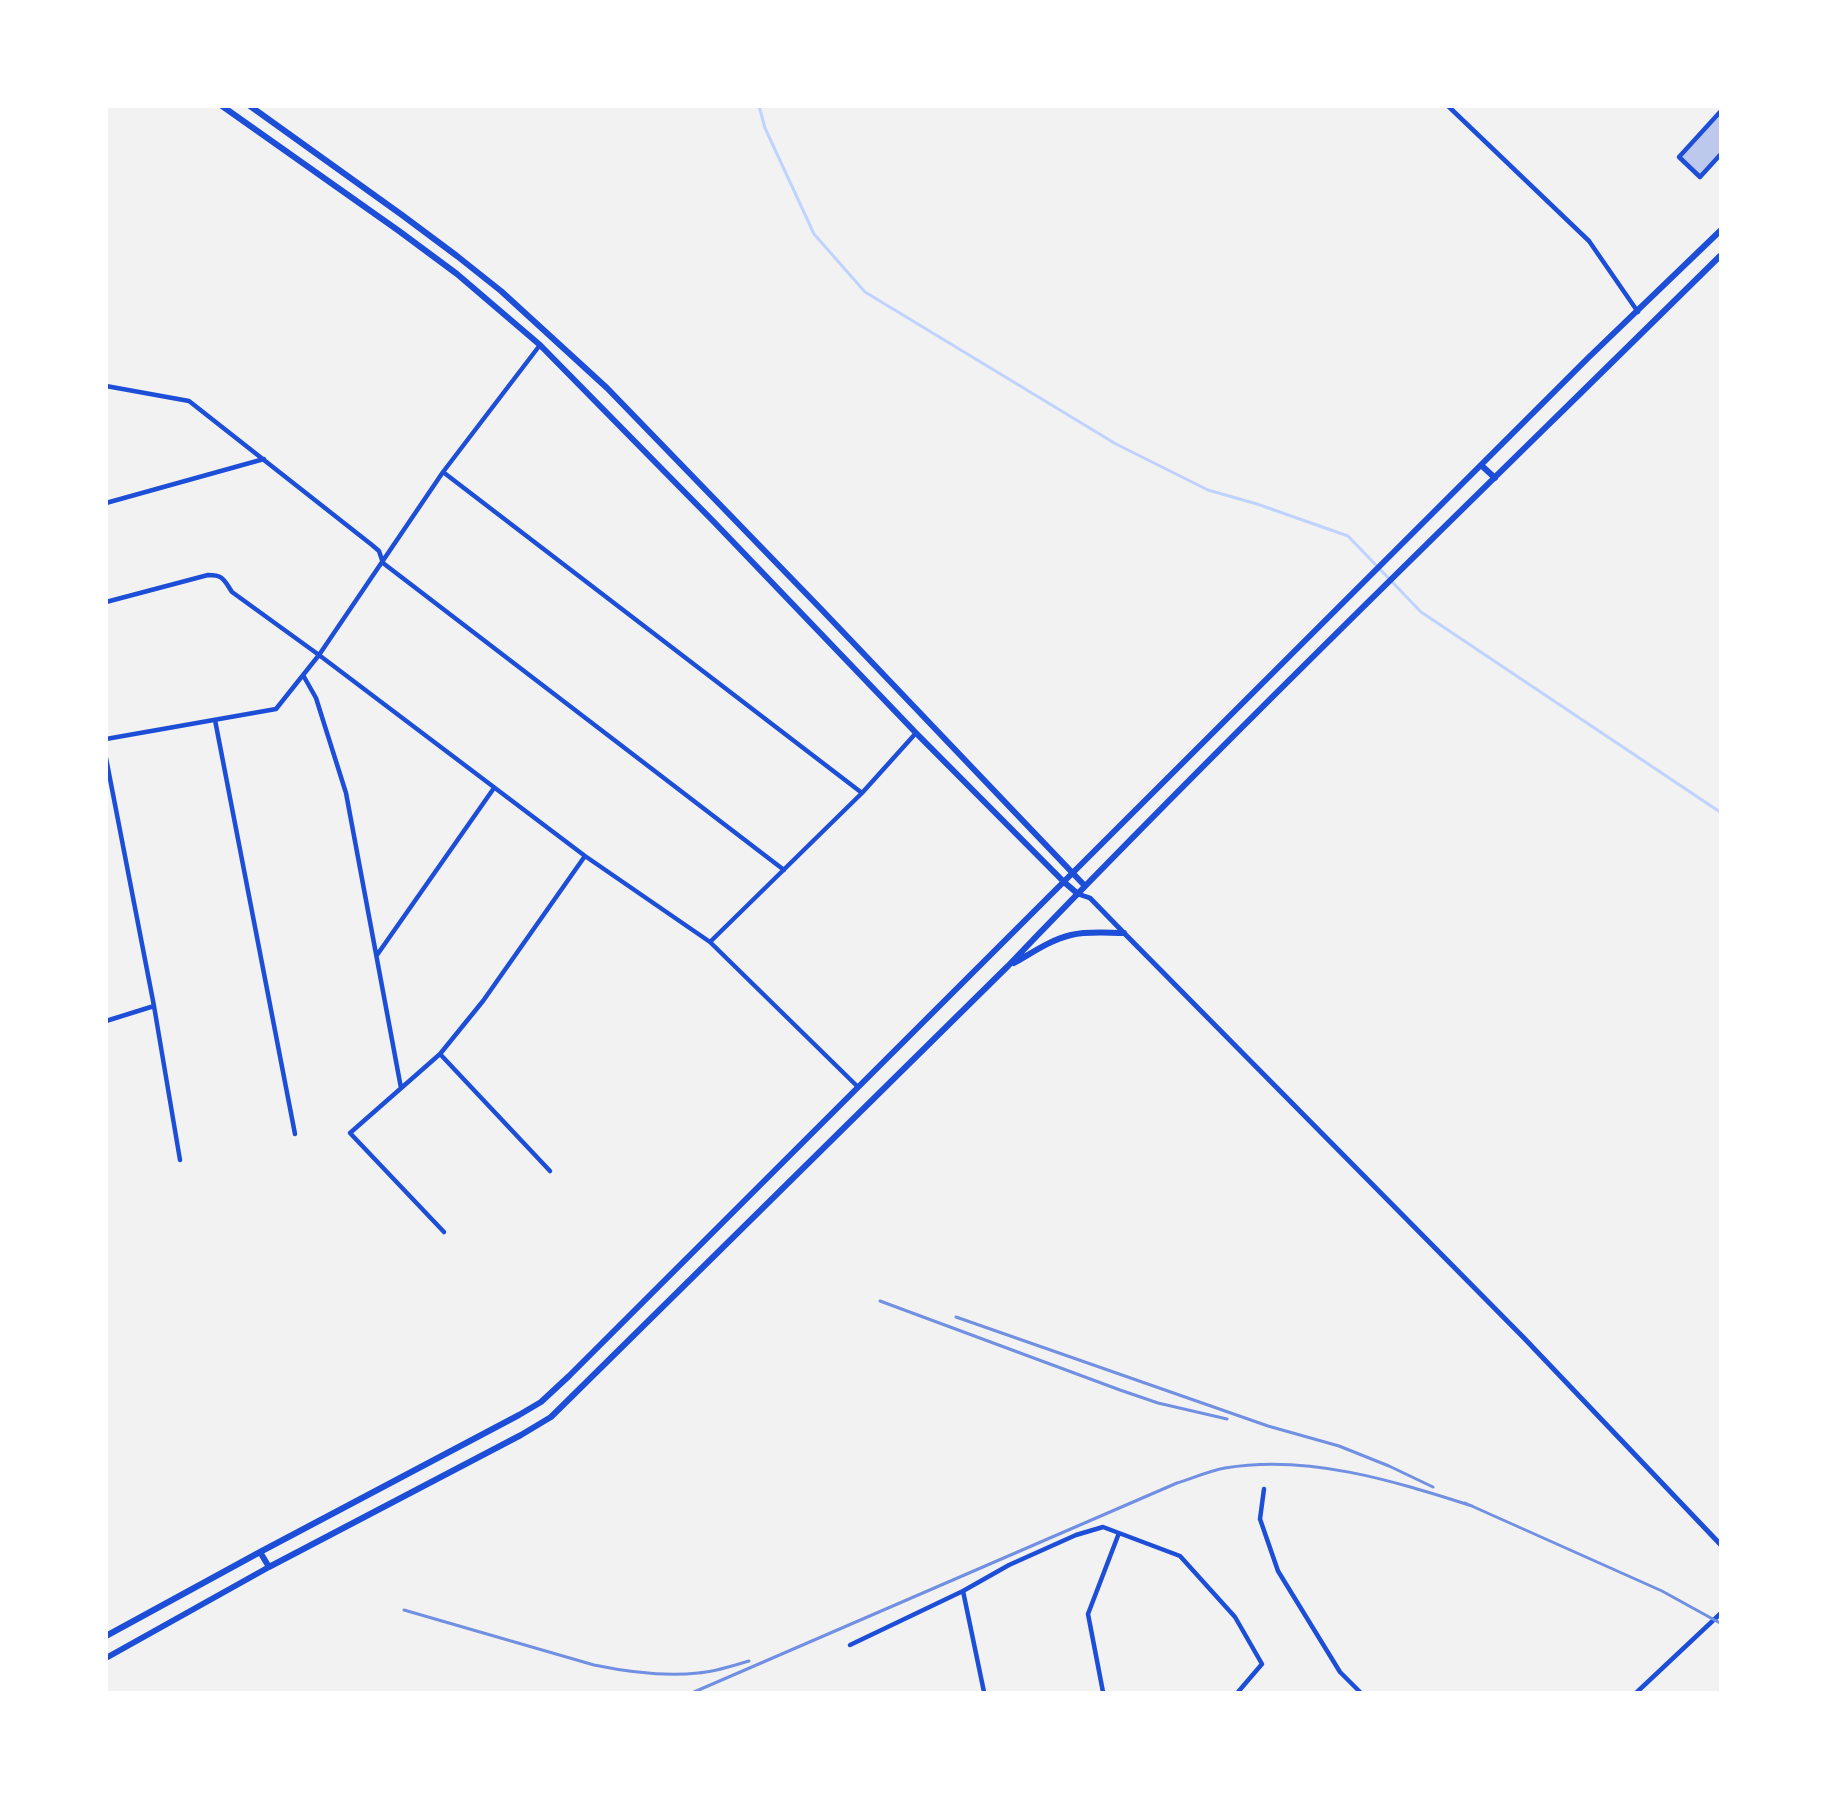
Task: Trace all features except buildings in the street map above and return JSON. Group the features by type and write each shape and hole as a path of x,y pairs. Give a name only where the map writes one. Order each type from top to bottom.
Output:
{"main road":[{"path":"222,106 399,231 448,268 540,345 916,733 1078,894"},
{"path":"250,106 402,214 501,291 607,388 1085,886"},
{"path":"106,1636 541,1402 1588,358 1720,231"},
{"path":"106,1658 551,1417 1008,966 1352,619 1720,256"},
{"path":"1481,465 1495,478"},
{"path":"1008,966 1053,941 1071,935 1124,933"},
{"path":"260,1552 269,1568"}],"street":[{"path":"1448,106 1589,241 1638,312"},
{"path":"1720,112 1678,157 1700,177 1720,155"},
{"path":"106,739 276,709 319,655 443,472 540,345"},
{"path":"106,386 189,401 372,545 379,551 383,563 784,870"},
{"path":"106,503 264,459"},
{"path":"443,472 862,793"},
{"path":"106,602 208,575 218,575 223,578 232,592 494,788 585,856 710,942 858,1087"},
{"path":"303,675 315,698 346,793 401,1089"},
{"path":"214,720 295,1134"},
{"path":"710,942 862,793 916,733"},
{"path":"106,758 154,1006 180,1160"},
{"path":"377,955 494,788"},
{"path":"444,1232 350,1133 440,1054 483,1001 585,856"},
{"path":"1085,886 1090,898 1524,1338 1720,1544"},
{"path":"1078,894 1090,898"},
{"path":"106,1021 154,1006"},
{"path":"440,1054 550,1171"},
{"path":"1264,1489 1260,1519 1278,1571 1340,1672 1360,1692"},
{"path":"850,1645 963,1591 1009,1565 1076,1535 1103,1527 1180,1556 1235,1617 1262,1664 1238,1692"},
{"path":"1103,1692 1088,1614 1119,1533"},
{"path":"963,1591 984,1692"},
{"path":"1637,1692 1720,1614"}],"waterway":[{"path":"759,106 765,128 814,234 865,292 1116,444 1208,490 1257,504 1348,536 1421,612 1720,812"}],"railway":[{"path":"880,1301 1158,1403 1227,1419"},
{"path":"956,1317 1268,1426 1339,1446 1433,1487"},
{"path":"694,1692 1177,1483 1219,1469 1256,1465 1319,1467 1381,1479 1472,1506"},
{"path":"1465,1503 1662,1591 1720,1623"},
{"path":"404,1610 594,1665 620,1670 685,1674 711,1671 749,1661"}]}
